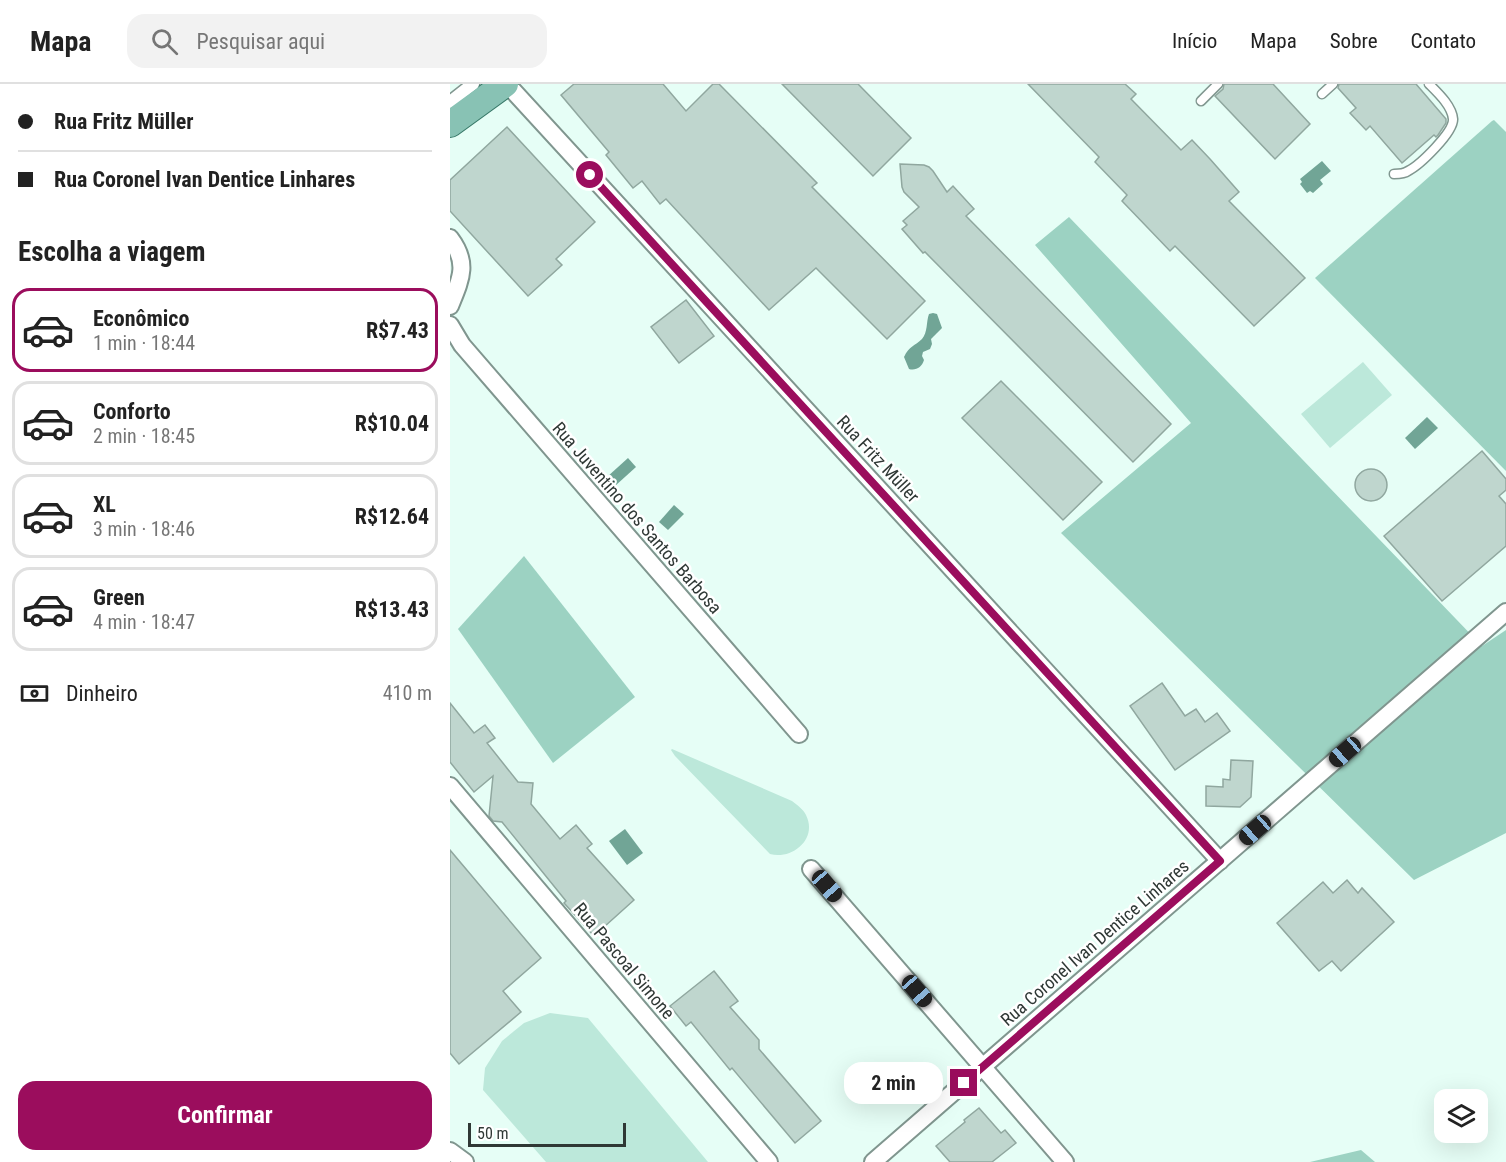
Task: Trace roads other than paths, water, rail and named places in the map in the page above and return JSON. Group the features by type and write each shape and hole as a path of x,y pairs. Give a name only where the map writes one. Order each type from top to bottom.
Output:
{"main road":[{"path":"450,124 506,84"}],"street":[{"path":"450,102 473,84"},
{"name":"Rua Fritz Müller","path":"506,84 1220,861"},
{"path":"450,238 458,248 462,264 459,283 450,306"},
{"name":"Rua Juventino dos Santos Barbosa","path":"450,325 462,345 799,734"},
{"name":"Rua Coronel Ivan Dentice Linhares","path":"873,1162 1506,612"},
{"name":"Rua Pascoal Simone","path":"450,786 769,1162"},
{"path":"812,869 1065,1162"},
{"path":"450,1151 465,1162"}],"lane":[{"path":"1201,101 1218,84"},
{"path":"1322,94 1333,84"},
{"path":"1394,174 1402,174 1418,164 1453,126 1453,117 1449,108 1429,84"}]}
